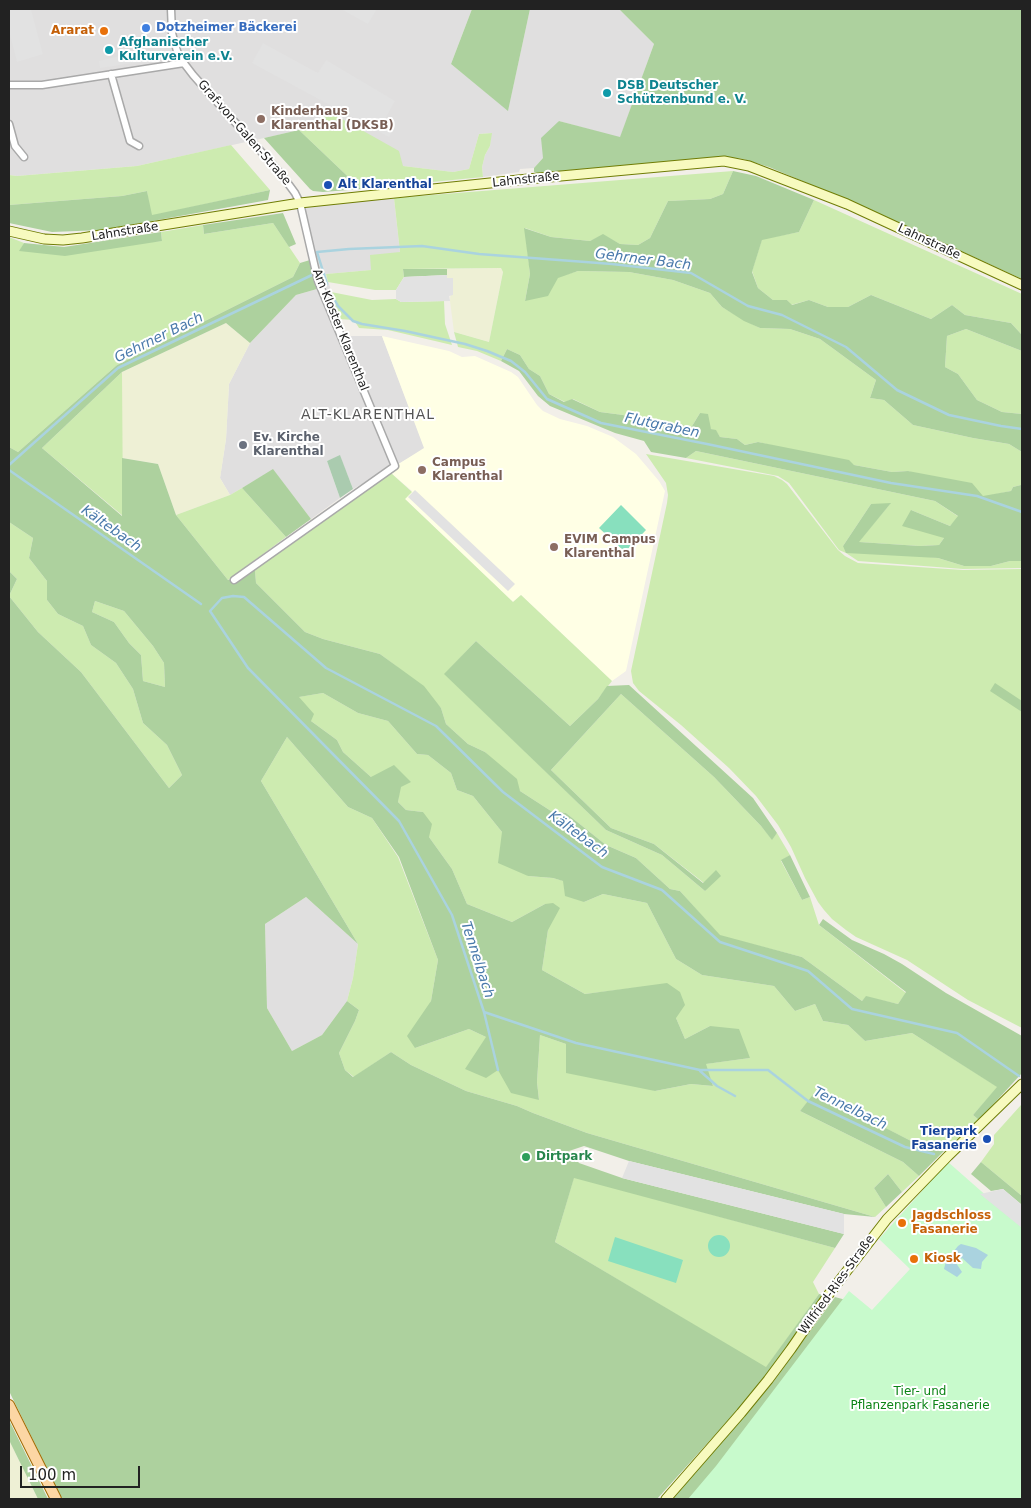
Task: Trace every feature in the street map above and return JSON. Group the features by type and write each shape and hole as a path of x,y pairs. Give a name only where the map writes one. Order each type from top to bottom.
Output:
{"main road":[{"name":"Lahnstraße","path":"9,231 44,239 63,240 300,203 713,162 733,162 756,168 847,204 1022,285"},
{"name":"Wilfried-Ries-Straße","path":"666,1499 768,1380 829,1294 887,1220 948,1156 1022,1084"},
{"path":"9,1405 56,1499"}],"street":[{"name":"Graf-von-Galen-Straße","path":"171,9 176,51 184,63 280,174 295,193 300,203"},
{"path":"9,85 42,85 184,63"},
{"path":"111,74 130,142 139,146"},
{"path":"9,124 15,146 24,157"},
{"name":"Am Kloster Klarenthal","path":"234,580 395,466 318,281 300,203"}],"shaded area":[{"path":"9,9 472,9 451,64 508,110 530,9 619,9 654,44 620,138 559,121 543,158 534,168 520,169 519,172 483,177 482,167 490,146 491,133 479,134 469,169 453,172 403,166 314,127 137,166 17,176 9,175"},
{"path":"9,9 31,9 43,54 17,62 9,32"},
{"path":"341,9 377,9 368,24"},
{"path":"263,43 318,73 326,60 395,101 383,123 393,129 389,137 252,63"},
{"path":"149,51 153,60 100,68 99,61 123,55 125,58"},
{"path":"394,198 400,252 371,270 326,274 345,336 382,336 425,449 353,489 340,456 327,461 340,498 311,519 273,470 230,495 220,478 226,439 229,384 250,343 296,295 317,289 298,207"},
{"path":"501,268 503,271 489,342 454,332 450,301 452,278 447,278 447,269"},
{"path":"447,275 447,278 453,278 453,295 449,296 450,301 401,302 396,299 396,290 404,277"},
{"path":"226,323 250,343 229,384 226,439 220,478 230,495 176,515 158,464 122,458 122,372"},
{"name":"EVIM Campus Klarenthal","path":"382,336 449,351 462,357 475,356 511,372 518,377 543,411 560,419 587,426 613,437 636,454 659,481 665,491 626,671 612,681 521,595 513,602 405,499 412,491 391,473 397,465 424,448"},
{"path":"340,455 353,489 340,498 327,461"},
{"path":"415,490 515,584 508,591 408,497"},
{"path":"306,897 358,944 353,978 347,1001 322,1035 292,1051 267,1008 265,924"},
{"path":"629,1161 844,1214 844,1234 622,1178"},
{"path":"1003,1189 1022,1205 1022,1228 980,1194"},
{"path":"9,1440 38,1499 9,1499"}],"green space":[{"path":"472,9 530,9 508,111 451,64"},
{"path":"619,9 1022,9 1022,279 878,213 769,167 743,159 723,157 534,172 534,168 543,158 541,138 559,121 620,137 654,44"},
{"path":"326,110 399,151 403,166 453,172 469,169 479,134 492,133 490,146 482,167 483,177 361,189 299,130 314,127"},
{"path":"299,130 361,189 313,191 264,138"},
{"path":"231,145 270,190 151,216 147,191 122,196 9,205 9,175 17,176 137,166"},
{"path":"733,171 723,194 710,199 668,201 650,238 638,245 620,244 603,235 590,241 551,237 525,228 530,274 525,301 558,277 578,271 629,272 673,280 710,293 722,307 760,328 790,329 820,339 876,380 870,398 884,400 913,425 1009,444 1022,452 1022,486 1013,487 1011,491 983,497 908,471 892,472 854,465 758,442 745,445 737,439 720,437 716,431 711,429 700,413 689,431 682,424 648,423 623,415 600,412 573,399 565,402 549,394 540,376 529,369 520,355 507,349 501,361 477,351 458,347 454,332 489,342 503,272 501,268 403,269 404,277 396,290 375,290 328,282 326,274 371,270 370,255 400,252 394,198"},
{"path":"733,171 756,176 814,200 799,232 762,240 752,272 758,288 773,300 787,300 792,305 809,300 828,307 848,307 871,295 931,319 952,305 965,315 1011,323 1022,335 1022,351 966,329 947,336 945,367 958,374 977,400 1002,412 1022,414 1022,452 1009,444 913,425 884,400 870,398 876,380 820,339 790,329 760,328 744,321 722,307 710,293 673,280 629,272 578,271 558,278 548,296 525,301 530,274 524,228 551,237 590,241 603,234 620,244 638,245 650,238 668,201 710,199 723,194"},
{"path":"270,190 268,200 103,230 52,232 9,223 9,205 122,196 147,191 152,215"},
{"path":"814,200 1022,294 1022,335 1011,323 965,315 952,305 931,319 871,295 848,307 828,307 809,300 791,305 787,300 773,300 758,288 752,271 762,239 799,232"},
{"path":"283,213 296,244 289,247 273,223 204,234 203,225"},
{"path":"273,223 300,263 293,277 117,365 18,452 9,447 9,237 24,243 20,251 162,241 161,232 203,225 204,234"},
{"path":"161,232 162,241 65,256 19,251 24,243 64,247"},
{"path":"310,260 317,289 296,295 250,343 226,323 122,372 42,448 122,516 122,458 158,464 176,515 228,580 255,570 256,583 305,632 323,639 380,654 424,686 441,708 446,724 468,744 485,752 517,779 520,791 551,811 566,813 606,845 636,858 670,889 680,891 720,935 802,957 862,1001 866,996 898,1004 906,992 819,925 823,919 852,940 902,964 946,993 1022,1036 1022,1073 979,1120 973,1115 997,1087 912,1033 865,1041 848,1025 823,1021 815,1004 795,1011 774,986 702,975 676,959 647,903 603,894 584,902 565,896 563,881 553,878 528,876 498,863 502,832 473,796 457,790 451,773 428,755 417,754 388,721 358,713 323,693 299,697 314,714 311,721 337,740 343,752 371,777 394,765 411,782 401,787 398,802 406,810 423,812 432,824 429,837 452,869 467,904 512,922 545,904 553,903 560,908 548,930 542,970 585,994 667,983 680,992 685,1005 676,1018 685,1039 710,1026 739,1029 750,1058 706,1064 713,1086 691,1084 655,1091 566,1073 566,1044 540,1035 537,1082 539,1100 511,1093 498,1070 486,1078 465,1069 486,1037 469,1029 415,1048 407,1036 431,1001 438,960 399,857 372,818 348,807 287,737 261,781 358,944 306,897 265,924 267,1008 292,1051 322,1035 347,1001 359,1010 339,1053 345,1070 353,1077 391,1052 411,1065 466,1091 517,1106 587,1133 875,1217 844,1214 629,1161 584,1146 569,1151 579,1163 622,1178 844,1234 835,1248 574,1178 555,1242 766,1367 819,1294 825,1295 759,1386 657,1499 62,1499 9,1391 9,596 38,632 81,672 169,788 182,775 167,745 143,723 133,689 116,663 91,645 83,626 58,614 47,600 47,581 29,558 33,538 9,522 9,447 18,452 117,365 293,277 300,263","holes":["95,601 124,611 153,646 164,663 165,687 143,681 141,655 129,643 114,622 92,612"]},
{"path":"403,269 447,269 447,275 404,277"},
{"path":"331,292 372,300 396,299 401,302 444,301 445,324 452,345 388,330 359,328 354,320 339,319"},
{"path":"966,329 1022,351 1022,414 1002,412 977,400 958,374 945,367 947,336"},
{"path":"507,349 520,355 529,369 540,376 549,394 564,402 572,399 600,412 623,415 648,423 682,424 689,431 700,413 708,414 711,429 716,430 720,437 737,439 745,445 758,442 849,460 854,465 892,472 908,471 972,483 983,496 1011,491 1013,487 1021,485 1022,561 1010,561 991,566 964,566 938,558 846,553 843,546 871,504 891,503 859,542 920,546 939,545 944,538 902,526 911,510 950,526 958,516 935,501 696,451 686,458 651,452 644,441 615,433 550,406 538,396 519,371 501,361"},
{"path":"122,372 123,516 42,448"},
{"path":"696,451 935,501 959,517 950,526 911,510 944,538 939,545 920,546 858,542 890,504 871,504 843,546 938,558 964,566 991,566 1010,561 1022,561 1022,568 963,569 858,561 839,550 789,483 778,476 686,458"},
{"path":"646,454 774,476 782,480 838,550 858,563 963,570 1022,569 1022,1028 968,1000 907,960 856,937 832,919 818,902 778,825 756,796 729,768 639,691 633,683 631,671 668,495 666,483"},
{"path":"273,469 311,519 286,537 242,488"},
{"path":"391,473 412,492 405,499 513,602 521,595 612,681 598,699 570,726 476,641 445,674 606,830 662,855 705,891 716,871 704,883 654,844 611,828 551,770 621,694 714,777 772,839 777,833 790,855 781,861 802,900 810,897 819,925 906,993 898,1004 866,997 862,1001 802,957 720,936 680,891 670,889 636,858 606,845 566,813 551,811 520,791 485,752 468,744 446,724 441,708 396,666 380,654 323,639 305,632 256,583 255,570"},
{"path":"242,488 286,537 228,580 176,515 230,495"},
{"path":"621,505 646,530 625,552 599,528"},
{"path":"9,522 33,538 29,558 47,581 47,600 58,614 83,626 91,645 116,663 133,689 143,723 167,745 182,775 169,788 81,672 38,632 9,596 17,579 9,571"},
{"path":"9,571 17,579 9,596"},
{"path":"95,601 124,611 153,646 164,663 165,687 143,681 141,655 129,643 114,622 92,612"},
{"path":"476,641 570,726 598,699 607,686 629,685 753,798 777,833 772,840 714,777 621,694 551,770 611,828 654,844 703,883 716,870 721,876 705,891 662,855 606,830 444,674"},
{"path":"995,683 1022,701 1022,712 990,691"},
{"path":"323,693 358,713 388,721 417,754 428,755 451,773 457,790 473,796 502,832 528,876 564,881 584,902 603,894 647,903 676,959 702,975 774,986 795,1011 815,1004 823,1021 848,1025 865,1041 912,1033 998,1087 973,1115 979,1120 947,1148 917,1144 815,1093 800,1111 903,1162 919,1176 902,1192 888,1174 874,1188 886,1207 875,1217 587,1133 517,1106 466,1091 411,1065 391,1052 354,1077 345,1070 339,1053 359,1010 347,1001 353,978 358,944 261,781 287,737 348,807 372,818 398,857 438,960 431,1001 415,1048 469,1029 486,1037 498,1070 539,1100 537,1082 540,1035 566,1044 655,1091 691,1084 713,1086 705,1064 750,1058 710,1026 685,1039 676,1018 667,984 585,994 542,970 548,930 545,904 512,922 467,904 452,869 429,837 423,812 406,810 398,802 400,787 410,781 371,777 343,752 337,740 311,721 298,697"},
{"path":"790,855 810,897 802,900 781,860"},
{"path":"815,1092 917,1144 947,1148 919,1176 903,1162 800,1111"},
{"path":"1021,1105 1022,1196 981,1162 994,1144 994,1135"},
{"name":"Tier- und Pflanzenpark Fasanerie","path":"948,1162 1022,1227 1022,1499 688,1499 716,1466 849,1291 872,1310 910,1269 879,1239"},
{"path":"981,1162 1022,1196 1022,1205 1003,1189 991,1191 971,1174"},
{"path":"888,1174 902,1192 886,1207 874,1188"},
{"path":"574,1177 835,1248 813,1282 819,1294 766,1368 555,1242"},
{"path":"719,1235 727,1238 730,1246 727,1254 719,1257 711,1254 708,1246 711,1238"},
{"path":"615,1237 683,1260 676,1283 608,1261"},
{"path":"835,1297 846,1300 794,1499 672,1499 774,1381"},
{"path":"9,1420 48,1499 38,1499 9,1440"}],"water":[{"path":"961,1244 976,1248 988,1255 982,1262 981,1269 973,1268 962,1258 956,1263 962,1272 957,1277 944,1269 946,1261"}],"waterway":[{"name":"Gehrner Bach","path":"327,284 317,252 422,246 479,254 612,264 691,273 748,306 782,315 846,347 897,390 949,415 1022,429"},
{"name":"Gehrner Bach","path":"9,465 118,368 312,275"},
{"name":"Flutgraben","path":"331,294 338,306 353,321 465,344 511,361 525,372 547,399 601,423 891,483 977,496 1022,512"},
{"name":"Kältebach","path":"9,470 201,604"},
{"name":"Tennelbach","path":"934,1154 905,1147 808,1101 768,1070 700,1070 576,1043 484,1012 452,915 399,821 248,668 210,611 222,598 244,597 326,668 436,726 503,792 602,867 662,890 720,942 808,971 852,1009 957,1033 1019,1076"},
{"path":"484,1012 498,1070"},
{"path":"700,1071 717,1086 735,1096"}],"place":[{"name":"Dotzheimer Bäckerei","path":"146,28"},
{"name":"Ararat","path":"104,31"},
{"name":"Afghanischer Kulturverein e.V.","path":"109,50"},
{"name":"DSB Deutscher Schützenbund e. V.","path":"607,93"},
{"name":"Kinderhaus Klarenthal (DKSB)","path":"261,119"},
{"name":"Alt Klarenthal","path":"328,185"},
{"name":"Ev. Kirche Klarenthal","path":"243,445"},
{"name":"Campus Klarenthal","path":"422,470"},
{"name":"EVIM Campus Klarenthal","path":"554,547"},
{"name":"Tierpark Fasanerie","path":"987,1139"},
{"name":"Dirtpark","path":"526,1157"},
{"name":"Jagdschloss Fasanerie","path":"902,1223"},
{"name":"Kiosk","path":"914,1259"}],"district":[{"name":"ALT-KLARENTHAL","path":"368,415"}]}
